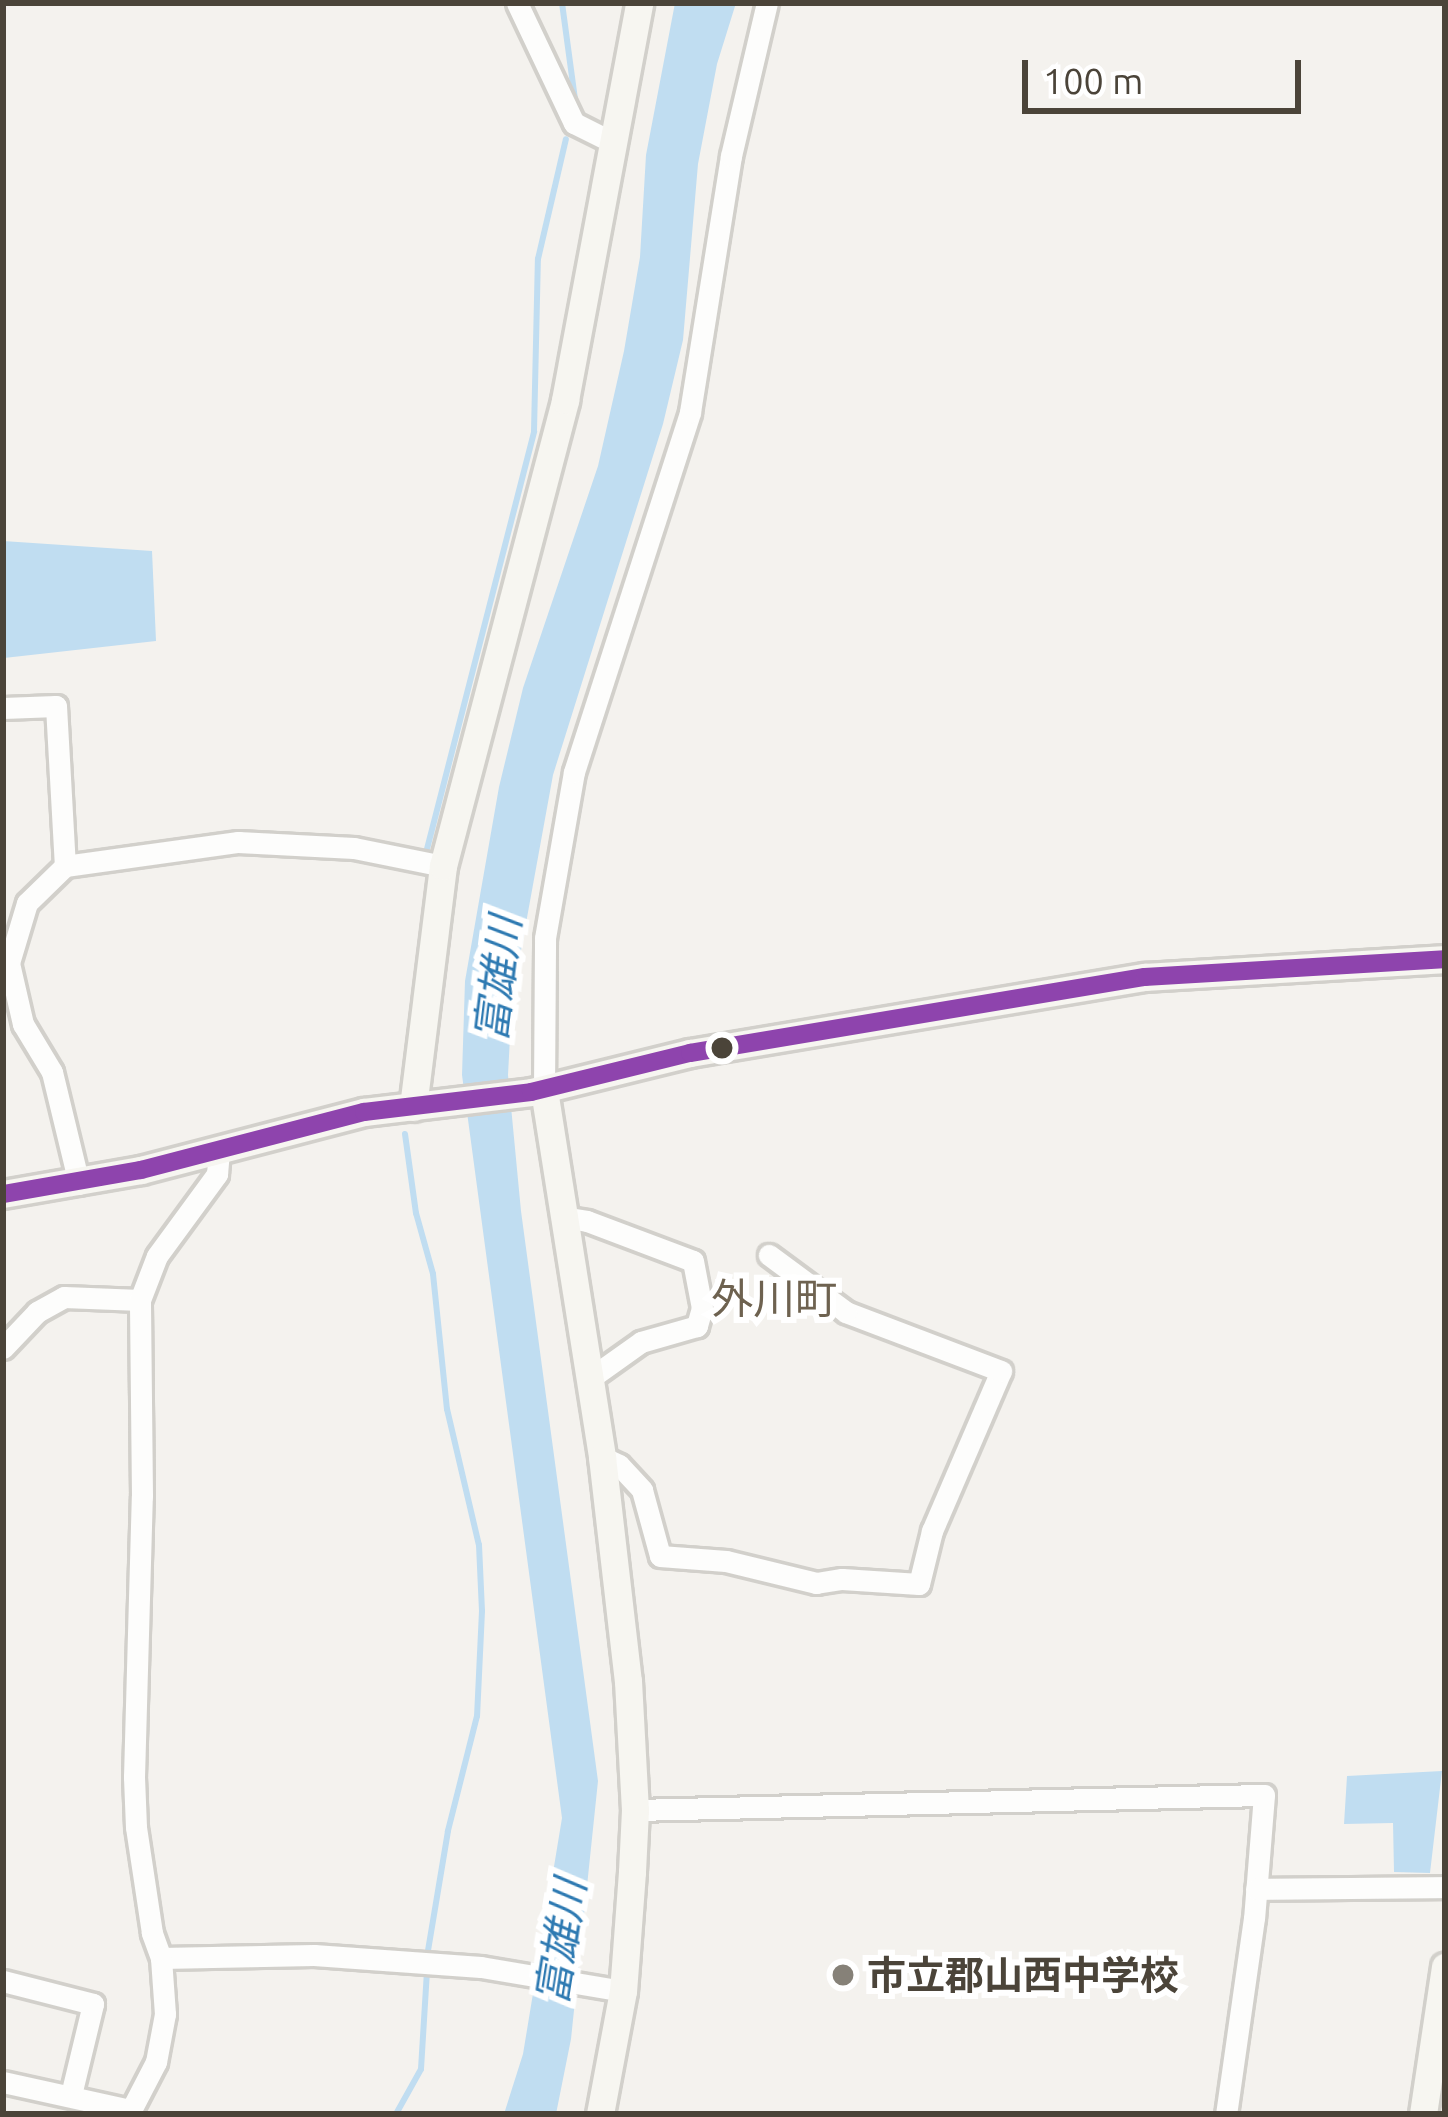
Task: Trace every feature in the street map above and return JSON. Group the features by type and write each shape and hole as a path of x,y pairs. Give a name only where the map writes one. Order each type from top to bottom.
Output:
{"street":[{"path":"517,3 574,123 610,141"},
{"path":"425,1106 443,866 565,400 639,3"},
{"path":"600,2114 635,1810 628,1681 602,1457 537,1091 544,938 574,772 686,428 731,156 767,3"},
{"path":"3,708 56,706 65,866"},
{"path":"79,1184 52,1072 23,1024 9,962 26,903 65,866 238,842 353,848 443,866"},
{"path":"3,1194 79,1184 364,1112 537,1091 690,1053 1145,976 1445,959"},
{"path":"3,2082 130,2112 159,2046 165,2014 161,1958 148,1912 134,1777 142,1496 140,1300 157,1256 217,1174 220,1149"},
{"path":"563,1217 587,1221 693,1261 702,1308 697,1326 640,1342 589,1379"},
{"path":"602,1457 619,1465 642,1490 660,1556 726,1561 816,1583 842,1579 919,1584 932,1531 1001,1371 846,1312 769,1256"},
{"path":"3,1348 37,1312 64,1297 140,1300"},
{"path":"635,1810 1264,1795 1226,2114"},
{"path":"1256,1889 1445,1886"},
{"path":"161,1958 314,1955 503,1972 612,1989"},
{"path":"1423,2114 1445,1966"},
{"path":"3,1981 94,2004 71,2095"}],"water":[{"name":"富雄川","path":"675,3 736,3 717,64 698,164 683,340 663,424 553,775 512,1000 508,1075 521,1211 598,1781 571,2039 556,2114 504,2114 523,2054 562,1818 462,1075 465,981 499,787 523,688 598,466 624,351 640,257 646,155"},
{"path":"3,541 152,551 156,641 4,658"},
{"path":"1442,1771 1430,1873 1394,1872 1393,1823 1344,1824 1347,1776"}],"waterway":[{"path":"562,3 576,106"},
{"path":"427,849 534,431 538,259 566,139"},
{"path":"405,1134 416,1213 433,1274 447,1409 479,1545 482,1611 477,1716 448,1831 427,1957"},
{"path":"396,2114 421,2069 427,1970"}],"transit line":[{"path":"3,1194 141,1170 364,1112 531,1092 690,1053 1145,977 1445,959"}],"place":[{"name":"市立郡山西中学校","path":"843,1975"}],"district":[{"name":"外川町","path":"774,1299"}]}
